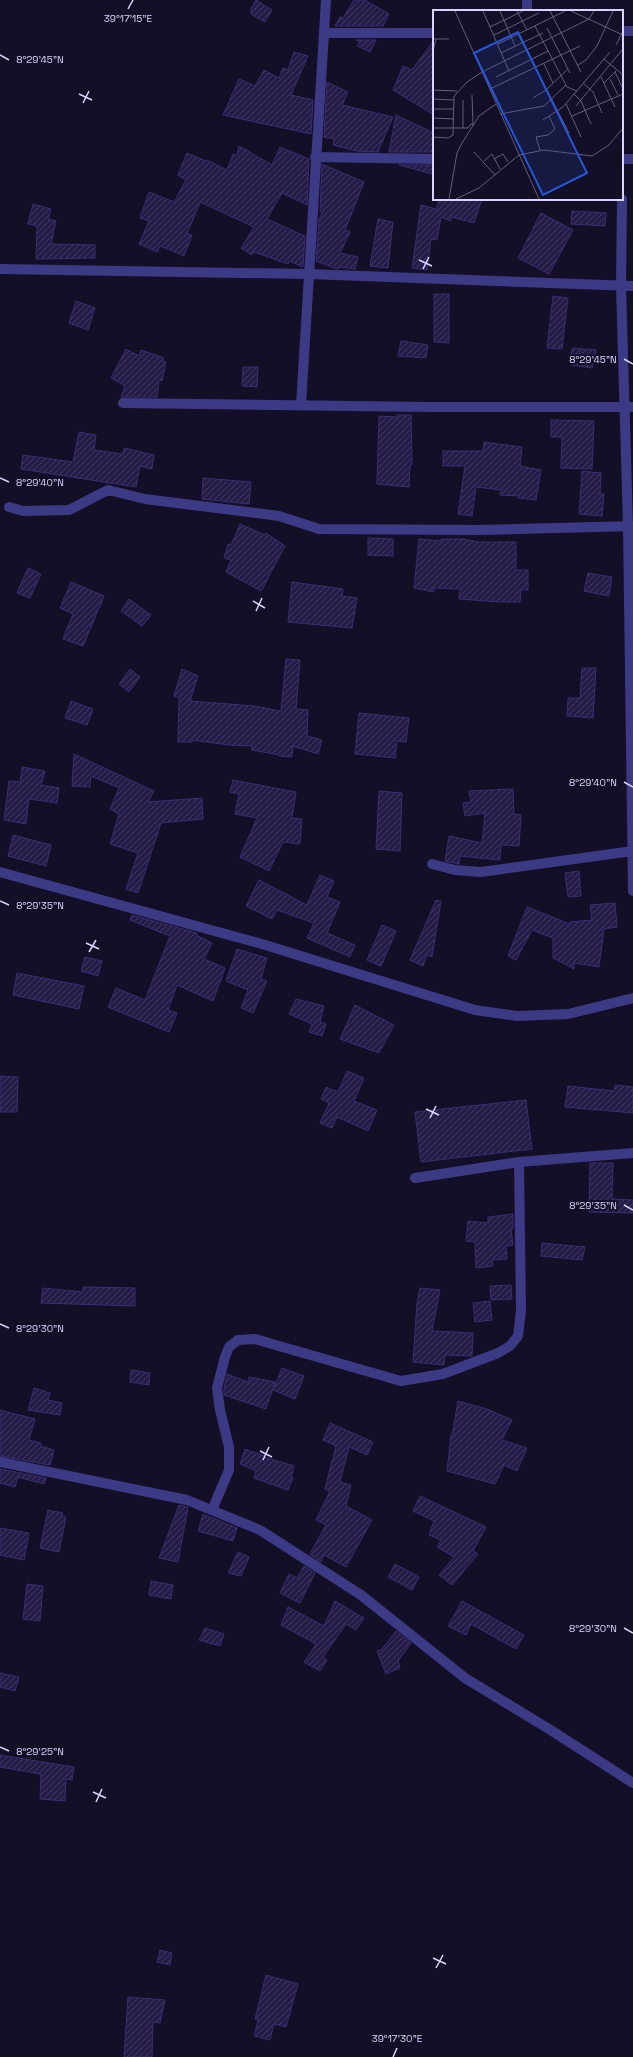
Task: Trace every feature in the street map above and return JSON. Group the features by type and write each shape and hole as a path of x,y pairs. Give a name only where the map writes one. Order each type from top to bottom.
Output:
{"street":[{"path":"301,404 315,157 326,0"},
{"path":"324,33 433,33"},
{"path":"315,157 433,159"},
{"path":"622,200 622,286 629,407 631,526 633,891"},
{"path":"0,269 308,274 633,286"},
{"path":"123,403 301,404 430,407 629,407"},
{"path":"9,507 23,511 69,510 108,490 145,499 279,516 319,529 478,530 631,526"},
{"path":"432,864 455,870 481,872 633,851"},
{"path":"0,872 262,944 475,1010 517,1016 568,1014 633,998"},
{"path":"416,1178 519,1162 633,1153"},
{"path":"212,1510 229,1470 229,1447 220,1410 217,1388 225,1357 230,1347 238,1340 255,1339 401,1381 443,1374 498,1353 510,1346 518,1336 521,1311 519,1162"},
{"path":"0,1462 187,1500 260,1530 348,1587 465,1678 550,1729 633,1783"}],"building":[{"path":"256,0 272,10 265,22 251,14 251,9"},
{"path":"354,0 365,0 389,14 383,26 335,26 340,17 343,18"},
{"path":"356,40 376,40 370,52 357,46 360,41"},
{"path":"433,41 433,114 393,90 403,66 412,70"},
{"path":"294,52 308,56 291,95 313,100 311,134 223,115 239,79 255,86 264,70 279,78 283,68 288,70"},
{"path":"327,82 348,92 342,105 393,117 378,152 357,151 333,145 334,139 324,137"},
{"path":"396,115 433,133 433,152 389,152"},
{"path":"239,146 272,165 280,147 309,159 307,205 282,193 267,219 305,236 303,267 289,261 288,264 254,252 252,255 241,248 254,227 200,202 187,234 192,235 184,256 160,246 157,252 139,244 149,221 140,218 149,192 174,202 186,180 178,175 187,153 206,161 207,160 227,170 233,154 237,155"},
{"path":"322,164 364,182 345,230 350,232 340,253 358,257 355,269 340,267 337,269 316,261 319,219 322,213 320,211"},
{"path":"399,165 433,165 432,174"},
{"path":"440,200 482,200 474,223 452,217 450,221 441,217 437,240 431,239 427,270 412,268 421,205 436,209"},
{"path":"33,204 51,209 48,219 56,221 51,244 95,245 95,258 36,259 37,226 28,224"},
{"path":"572,211 606,213 605,226 571,224"},
{"path":"541,213 573,230 549,274 518,258"},
{"path":"378,219 393,222 388,268 370,266"},
{"path":"434,294 449,294 449,343 434,342"},
{"path":"553,296 568,298 562,349 547,348"},
{"path":"76,301 95,308 88,330 69,323"},
{"path":"401,341 428,345 426,358 398,356"},
{"path":"572,348 596,350 592,368 571,365"},
{"path":"126,349 139,356 141,350 164,358 162,361 166,362 162,381 159,380 157,397 121,397 125,386 111,378"},
{"path":"243,367 258,367 257,387 242,386"},
{"path":"397,415 411,415 412,465 410,465 409,487 377,484 379,416 397,417"},
{"path":"551,420 594,421 592,469 561,468 562,437 551,437"},
{"path":"79,432 96,435 94,450 123,454 124,448 154,455 152,469 140,466 136,487 21,469 23,455 73,462"},
{"path":"484,442 522,447 520,466 541,470 536,500 518,498 518,496 500,495 501,490 476,487 472,516 458,514 465,466 443,466 443,451 483,451"},
{"path":"582,471 601,473 600,494 604,494 602,516 579,514"},
{"path":"203,478 251,482 249,504 202,499"},
{"path":"240,524 265,535 266,533 285,546 261,591 226,572 231,560 224,558 228,544 231,545"},
{"path":"368,538 393,539 393,556 368,555"},
{"path":"419,539 441,541 441,539 464,539 478,542 516,542 516,570 528,570 528,590 521,590 520,602 500,602 459,599 460,589 434,588 434,592 414,588"},
{"path":"28,568 41,574 30,598 17,593"},
{"path":"588,573 612,577 609,596 584,591"},
{"path":"71,582 104,596 83,646 63,639 73,614 60,608"},
{"path":"292,582 343,589 342,596 357,598 352,628 288,622"},
{"path":"129,599 151,615 142,626 121,611"},
{"path":"286,659 300,660 296,709 308,710 307,736 322,740 318,754 293,746 292,757 279,756 252,750 252,746 229,745 192,740 192,742 178,742 179,698 174,696 182,669 198,676 190,701 254,706 281,711"},
{"path":"582,668 596,668 593,718 567,716 568,698 580,698"},
{"path":"130,669 140,677 129,692 119,684"},
{"path":"71,701 93,709 87,725 65,718"},
{"path":"359,713 409,718 406,742 397,741 395,758 355,754"},
{"path":"74,754 154,791 148,802 202,798 203,819 161,823 138,893 126,889 138,853 110,844 119,814 110,809 119,788 91,776 90,787 72,786"},
{"path":"22,767 45,771 41,785 59,788 57,803 29,799 26,824 4,820 9,781 20,782"},
{"path":"233,780 296,792 292,818 302,819 300,844 283,842 269,871 240,857 257,818 235,814 239,794 230,792"},
{"path":"513,789 514,814 521,815 519,846 501,845 500,860 460,856 459,864 445,861 449,836 482,843 485,813 465,816 463,803 471,802 469,791"},
{"path":"379,791 402,793 400,851 376,849"},
{"path":"13,835 51,845 46,866 8,856"},
{"path":"579,871 581,896 568,897 565,873"},
{"path":"320,875 334,881 327,897 340,902 327,933 355,945 350,957 307,938 314,923 277,910 272,919 246,906 259,880 307,905"},
{"path":"436,900 441,901 432,957 427,955 423,966 410,960"},
{"path":"615,903 617,927 604,929 599,967 574,963 574,969 553,958 553,938 532,930 516,960 508,956 527,907 570,924 570,922 592,920 590,905"},
{"path":"132,915 197,933 196,935 212,943 204,959 225,968 213,1001 177,985 168,1010 177,1013 169,1032 108,1007 116,988 145,1000 170,936 130,920"},
{"path":"382,925 396,931 381,966 367,960"},
{"path":"237,949 267,958 261,979 267,981 253,1013 241,1008 248,990 226,981"},
{"path":"85,957 102,961 98,976 81,971"},
{"path":"17,973 84,986 79,1009 13,995"},
{"path":"296,999 324,1006 320,1022 326,1024 322,1036 309,1032 312,1024 289,1014"},
{"path":"355,1005 394,1025 379,1053 340,1039"},
{"path":"347,1071 364,1078 354,1101 377,1110 368,1131 337,1117 332,1128 320,1123 329,1103 321,1099 326,1087 338,1092"},
{"path":"0,1076 18,1077 17,1112 0,1112"},
{"path":"615,1085 633,1087 633,1113 565,1107 568,1086 614,1091"},
{"path":"526,1100 532,1149 421,1162 415,1112"},
{"path":"590,1163 613,1163 612,1199 633,1200 633,1213 589,1212"},
{"path":"513,1214 513,1228 511,1229 513,1245 506,1246 507,1259 492,1260 493,1266 476,1268 475,1242 466,1241 468,1221 488,1223 488,1217"},
{"path":"542,1243 585,1247 582,1260 541,1256"},
{"path":"511,1285 512,1299 491,1300 490,1286"},
{"path":"83,1287 135,1288 135,1306 41,1303 43,1288 83,1292"},
{"path":"420,1288 440,1290 432,1331 473,1333 472,1356 445,1355 444,1365 413,1362 417,1303"},
{"path":"490,1301 492,1320 475,1322 473,1303"},
{"path":"282,1368 304,1376 295,1399 273,1390"},
{"path":"131,1370 150,1373 149,1385 130,1382"},
{"path":"227,1374 248,1382 249,1377 275,1382 266,1409 224,1395"},
{"path":"34,1388 50,1393 48,1400 62,1403 60,1415 28,1410"},
{"path":"458,1401 487,1409 512,1420 502,1440 527,1448 517,1471 504,1465 495,1484 447,1471 451,1435 452,1436"},
{"path":"0,1410 35,1419 29,1440 41,1443 41,1446 54,1450 50,1465 0,1456"},
{"path":"330,1423 373,1442 367,1455 349,1447 340,1482 351,1485 346,1506 372,1520 346,1567 324,1555 321,1562 310,1554 326,1525 316,1520 330,1491 325,1489 336,1446 323,1440"},
{"path":"245,1449 264,1457 294,1466 291,1478 293,1478 288,1490 254,1478 256,1471 240,1464"},
{"path":"0,1469 46,1478 44,1484 18,1477 15,1487 0,1483"},
{"path":"420,1496 486,1527 473,1551 478,1554 452,1585 439,1575 454,1557 437,1547 441,1540 429,1535 434,1521 413,1511"},
{"path":"179,1505 188,1507 178,1562 159,1558"},
{"path":"48,1510 63,1513 62,1516 66,1517 59,1552 40,1548"},
{"path":"203,1514 237,1528 233,1541 198,1531"},
{"path":"0,1528 29,1533 24,1560 0,1555"},
{"path":"238,1552 249,1557 241,1576 228,1573"},
{"path":"395,1564 419,1577 412,1590 388,1577"},
{"path":"304,1566 315,1573 300,1603 280,1593 289,1574 297,1578"},
{"path":"151,1581 173,1585 171,1599 149,1595"},
{"path":"27,1584 43,1586 40,1621 23,1619"},
{"path":"335,1601 364,1618 356,1630 346,1624 323,1657 327,1660 320,1671 304,1662 316,1644 281,1625 288,1607 324,1626"},
{"path":"462,1601 524,1635 516,1649 471,1624 466,1635 448,1626"},
{"path":"205,1628 224,1634 220,1646 199,1640"},
{"path":"396,1631 411,1643 398,1661 400,1668 386,1674 377,1651 382,1649"},
{"path":"0,1673 19,1677 15,1691 0,1687"},
{"path":"0,1755 74,1767 72,1780 66,1779 65,1801 40,1799 41,1774 0,1767"},
{"path":"160,1950 172,1953 170,1965 157,1962"},
{"path":"266,1975 298,1984 286,2027 274,2024 270,2040 254,2036 258,2020 255,2019"},
{"path":"128,1997 165,2000 160,2023 153,2022 152,2057 124,2057"}]}
